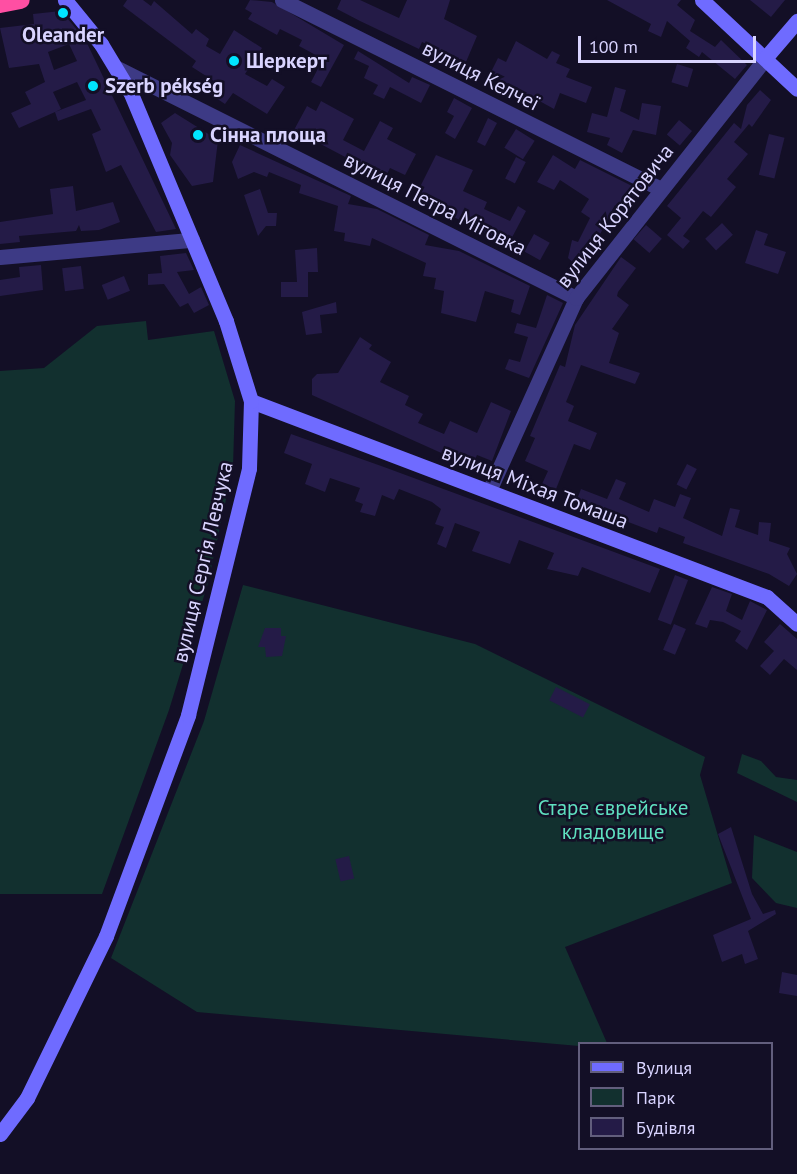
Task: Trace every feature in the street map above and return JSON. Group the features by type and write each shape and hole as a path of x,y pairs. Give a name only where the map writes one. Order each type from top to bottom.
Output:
{"highway":[{"path":"0,4 21,0"}],"main road":[{"name":"вулиця Сергія Левчука","path":"0,1134 27,1098 106,936 188,714 249,468 251,401 226,321 115,67 65,0"},
{"path":"702,0 766,57 797,89"},
{"name":"вулиця Корятовича","path":"766,57 797,21"},
{"name":"вулиця Міхая Томаша","path":"251,401 766,597 797,624"}],"street":[{"name":"вулиця Келчеї","path":"282,0 661,189"},
{"name":"вулиця Корятовича","path":"489,491 576,298 766,57"},
{"name":"вулиця Петра Міговка","path":"115,67 576,298"},
{"path":"0,257 192,240"}],"green space":[{"path":"146,321 148,340 214,331 235,401 233,467 208,583 169,710 102,894 0,894 0,371 44,368 97,326"},
{"name":"Старе єврейське кладовище","path":"243,585 475,644 705,757 700,775 732,883 565,947 607,1042 578,1042 578,1046 197,1012 111,958 204,721"},
{"path":"742,754 761,761 776,777 797,780 797,802 737,773"},
{"path":"754,835 797,852 797,908 776,903 752,878"}],"building":[{"path":"127,0 143,0 151,6 154,1 192,34 196,29 209,39 206,46 220,54 234,30 262,48 245,74 267,86 272,79 285,87 267,114 233,93 225,104 207,92 214,81 192,67 196,61 123,6"},
{"path":"250,0 272,2 344,45 321,87 311,82 323,59 299,46 302,40 280,29 277,35 248,19 252,13 245,9"},
{"path":"341,0 360,0 399,18 407,0 450,0 444,19 477,36 466,62 422,42 419,49 360,21 337,9"},
{"path":"607,0 681,0 677,5 695,20 690,31 715,47 721,40 747,65 735,79 702,52 699,57 686,48 690,41 667,21 661,37 648,31 651,24"},
{"path":"750,0 785,0 771,17"},
{"path":"61,11 85,39 176,229 156,232 121,165 106,172 92,134 101,130 91,109 58,121 55,112 19,128 11,113 31,104 25,92 45,82 39,64 9,68 0,28 34,24 33,14","holes":["69,44 77,61 54,70 48,52","77,82 86,100 55,112 61,109 53,92"]},
{"path":"516,41 547,59 552,51 560,55 556,63 570,69 566,77 592,87 586,103 560,93 554,109 490,74 498,58 506,62"},
{"path":"358,51 409,83 412,77 430,85 421,103 390,87 384,99 373,94 378,85 364,78 369,66 354,59"},
{"path":"677,64 693,69 688,87 671,82"},
{"path":"615,87 626,90 620,111 639,120 642,103 661,106 656,135 633,130 622,153 607,145 610,138 587,132 592,113 607,117"},
{"path":"760,90 771,100 752,127 749,124 734,142 748,154 727,179 736,187 711,217 703,211 683,236 690,241 683,249 667,235 681,218 667,206 734,123 741,129 747,105"},
{"path":"454,98 472,108 455,139 445,133 454,116 447,112"},
{"path":"321,101 354,119 343,140 364,151 380,121 393,128 387,139 416,154 405,175 390,168 385,178 294,130 307,106 316,111"},
{"path":"175,113 218,140 213,182 192,186 170,155 172,143 161,123"},
{"path":"488,118 497,123 485,146 477,142"},
{"path":"679,120 692,131 680,145 667,135"},
{"path":"516,129 535,141 523,159 504,148"},
{"path":"769,134 785,138 774,179 759,175"},
{"path":"240,145 351,196 348,204 377,209 429,235 425,245 459,251 530,286 520,315 511,312 514,300 485,291 476,322 441,313 444,291 434,289 436,278 423,276 426,263 372,238 370,246 344,241 345,233 334,231 338,206 299,193 301,185 269,172 267,177 254,172 238,179 232,162"},
{"path":"436,155 473,170 463,191 487,202 484,209 510,221 518,206 526,211 508,245 415,197"},
{"path":"553,155 575,169 580,160 642,191 625,212 615,205 592,250 578,267 568,258 572,240 578,242 590,218 581,212 589,199 560,180 554,190 537,182"},
{"path":"516,157 526,162 515,183 505,178"},
{"path":"73,186 76,211 113,202 120,222 99,230 81,231 79,225 76,231 19,236 20,242 0,244 0,222 53,214 50,189"},
{"path":"260,189 268,213 277,213 276,226 266,226 258,236 244,195"},
{"path":"722,223 733,235 716,250 705,239"},
{"path":"646,225 662,239 649,253 634,239"},
{"path":"756,230 768,234 764,245 786,252 778,274 745,263"},
{"path":"534,234 550,243 540,260 524,251"},
{"path":"317,248 318,272 308,272 308,297 281,297 281,282 297,282 295,250"},
{"path":"186,253 194,270 177,272 189,294 201,287 209,305 194,313 188,303 180,307 164,284 148,285 148,274 162,273 160,256"},
{"path":"621,257 636,268 618,292 617,296 629,305 612,329 619,333 609,363 640,373 635,384 581,365 566,402 574,406 568,421 597,433 590,450 574,444 556,489 542,484 548,471 525,461 535,438 530,436 560,365 565,367 575,325"},
{"path":"41,265 43,290 0,296 0,280 20,277 19,267"},
{"path":"81,266 84,289 65,291 62,268"},
{"path":"124,276 130,291 108,300 102,285"},
{"path":"547,295 563,303 529,378 505,369 509,359 520,362 528,337 514,333 517,323 536,328"},
{"path":"336,302 337,313 320,315 322,333 306,335 302,312"},
{"path":"360,337 372,345 369,349 391,362 380,382 409,396 405,405 423,414 418,423 444,434 450,421 477,433 491,402 511,411 492,461 477,455 473,464 457,460 312,395 312,379 317,374 338,373"},
{"path":"291,434 660,569 650,593 582,567 578,576 547,569 554,553 519,540 510,564 472,551 480,532 455,523 446,548 437,544 444,527 435,524 441,509 432,502 399,489 394,500 382,495 375,516 360,512 363,504 355,501 360,488 330,478 325,492 305,484 312,464 284,453"},
{"path":"687,464 697,469 686,489 677,484"},
{"path":"616,479 626,483 619,499 649,512 654,499 675,507 680,494 691,498 683,518 722,536 730,508 740,510 735,527 758,535 759,522 771,523 769,541 790,548 787,554 797,574 789,586 769,574 683,543 685,537 659,527 657,533 576,502 581,489 607,499"},
{"path":"675,575 688,580 671,625 658,620"},
{"path":"712,587 732,594 726,611 742,620 750,601 767,610 747,650 735,641 741,631 723,622 710,620 707,628 695,624"},
{"path":"674,624 686,629 675,655 663,650"},
{"path":"780,624 797,639 797,670 784,659 770,675 760,666 774,651 764,642"},
{"path":"265,628 281,628 281,636 286,636 282,656 266,657 265,647 258,647"},
{"path":"556,687 590,704 583,718 549,700"},
{"path":"731,827 752,894 763,914 775,910 776,914 748,931 758,959 745,964 742,954 722,962 713,935 751,919 718,834"},
{"path":"349,856 354,878 341,882 335,859"},
{"path":"782,972 797,975 797,996 779,993"}],"place":[{"name":"Oleander","path":"63,13"},
{"name":"Шеркерт","path":"234,61"},
{"name":"Szerb pékség","path":"93,86"},
{"name":"Сінна площа","path":"198,135"}]}
